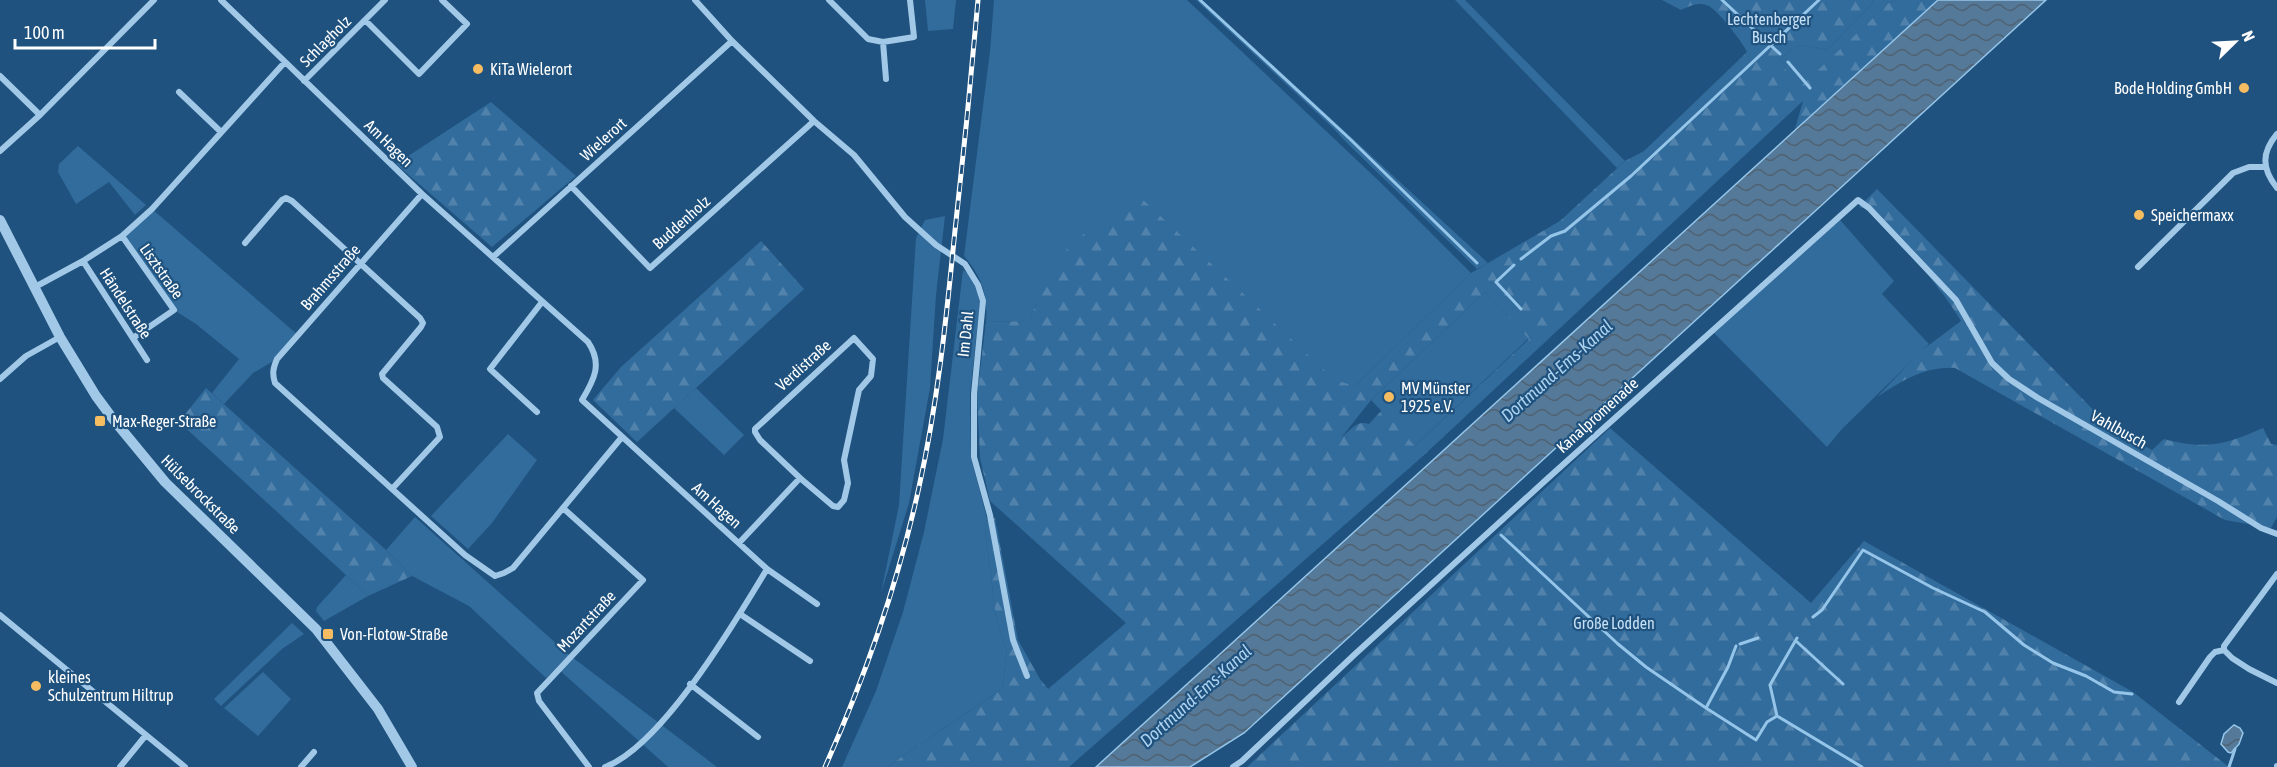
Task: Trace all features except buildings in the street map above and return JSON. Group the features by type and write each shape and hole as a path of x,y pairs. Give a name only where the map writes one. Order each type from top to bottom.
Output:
{"street":[{"path":"0,151 40,115 154,0"},
{"name":"Am Hagen","path":"221,0 422,194 588,342 594,351 596,374 582,400 766,569 817,604"},
{"name":"Schlagholz","path":"364,20 419,74 467,24 442,0"},
{"name":"Im Dahl","path":"695,0 732,41 814,121 854,155 905,217 936,245 965,264 978,285 982,301 974,394 974,457 990,515 1012,640 1027,676"},
{"path":"829,0 868,39 883,42 914,37 910,0"},
{"name":"Schlagholz","path":"304,81 380,2"},
{"name":"Wielerort","path":"493,257 732,41"},
{"path":"883,42 886,80"},
{"path":"35,287 83,261 122,236 152,209 285,62"},
{"path":"0,76 40,115"},
{"path":"179,92 220,132"},
{"name":"Buddenholz","path":"571,186 650,268 814,121"},
{"path":"2277,134 2266,151 2265,167 2277,188"},
{"path":"2138,267 2234,173 2249,167 2265,167"},
{"name":"Brahmsstraße","path":"392,489 276,383 272,376 277,358 422,194"},
{"path":"245,243 286,198 420,318 423,323 382,374 383,378 437,427 440,437 392,489 465,555 495,576 513,568 622,437"},
{"name":"Kanalpromenade","path":"1233,767 1546,479 1858,200 1869,208 1956,300 1971,324"},
{"name":"Hülsebrockstraße","path":"0,220 60,337 96,396 142,456 184,500 298,610 330,646 378,709 412,767"},
{"name":"Lisztstraße","path":"122,236 174,310 133,338"},
{"name":"Händelstraße","path":"83,261 147,360"},
{"path":"537,412 490,369 542,302"},
{"name":"Vahlbusch","path":"1971,324 1992,363 2019,385 2081,424 2225,505 2261,528 2277,534"},
{"path":"0,379 26,356 60,337"},
{"name":"Verdistraße","path":"854,338 873,359 871,376 859,390 844,459 848,483 844,500 838,507 833,506 800,478 760,440 754,432 755,429 854,338"},
{"path":"739,543 800,478"},
{"name":"Mozartstraße","path":"563,508 644,580 537,693 539,701 589,767"},
{"path":"610,766 633,750 656,729 740,614 766,569"},
{"path":"2224,650 2226,642 2277,574"},
{"path":"740,614 810,661"},
{"path":"0,615 185,767"},
{"path":"2179,702 2210,657 2219,650 2224,650"},
{"path":"2224,650 2249,669 2277,683"},
{"path":"690,684 758,737"},
{"path":"120,767 146,735"},
{"path":"301,767 314,752"}],"green space":[{"path":"925,0 956,0 953,29 928,31"},
{"path":"994,0 1187,0 1378,180 1471,273 1355,386 1036,304 1029,321 986,322 983,287 964,256 990,51"},
{"path":"1196,0 1202,0 1488,263 1477,269 1334,129"},
{"path":"1455,0 1465,0 1625,161 1617,168"},
{"name":"Lechtenberger Busch","path":"1662,0 1873,0 1872,4 1827,50 1812,46 1797,47 1780,60 1798,89 1892,0 1938,0 1795,129 1803,101 1423,456 1069,767 887,767 1002,689 1007,651 996,618 985,528 987,518 995,518 1018,640 1048,689 1126,623 990,501 980,458 977,395 986,322 1029,321 1036,304 1034,287 1075,240 1139,196 1335,380 1355,386 1471,273 1560,221 1625,161 1644,151 1747,52 1730,27 1709,6 1698,4 1681,10","holes":["1485,292 1529,339 1415,446 1382,410 1369,424 1361,423 1341,438 1371,400"]},
{"path":"1873,0 1892,0 1798,90 1780,60 1796,47 1812,46 1827,50 1872,4"},
{"path":"491,102 576,176 492,247 396,164"},
{"path":"78,146 146,205 135,215 109,182 76,204 58,172 59,164"},
{"path":"1877,189 2112,429 2152,450 2164,439 2191,444 2215,444 2263,428 2271,444 2277,445 2277,517 2271,528 2225,520 1955,368 1924,372 1905,380 1877,397 1921,351 1961,321 1941,291 1917,263 1867,209 1859,207"},
{"path":"152,209 298,335 277,359 253,373 224,404 212,393 239,359 196,324 174,310 122,236"},
{"path":"945,216 936,295 930,388 909,503 881,593 899,505 916,238 925,220"},
{"path":"1840,220 1894,281 1882,294 1929,344 1842,429 1827,447 1714,333"},
{"path":"761,241 804,289 637,442 593,400 621,367"},
{"path":"963,270 969,274 976,286 980,303 970,394 971,458 987,518 985,528 996,618 1007,651 1002,689 887,767 842,767 876,691 903,612 924,532 943,439"},
{"path":"1485,292 1529,338 1415,446 1371,400"},
{"path":"206,388 412,576 368,596 179,422"},
{"path":"696,388 744,435 724,455 674,408"},
{"name":"Große Lodden","path":"1610,428 1811,603 1864,541 2133,692 2229,767 1247,767"},
{"path":"508,434 537,460 492,523 468,549 431,516"},
{"path":"415,517 568,654 717,767 668,767 557,668 546,678 469,606 412,576 386,550"},
{"path":"346,575 368,596 324,621 316,611 317,607"},
{"path":"292,623 304,634 282,649 221,706 214,699"},
{"path":"263,672 291,699 258,736 224,708"}],"water":[{"name":"Dortmund-Ems-Kanal","path":"1938,0 2046,0 1244,733 1190,767 1096,767"},
{"path":"2234,725 2243,733 2239,744 2231,753 2221,744 2224,734"}],"waterway":[{"path":"1200,0 1350,139 1477,263"},
{"path":"1722,0 1780,54"},
{"path":"1521,259 1551,236 1565,231 1631,176 1819,0"},
{"path":"1788,62 1810,88"},
{"path":"1514,265 1496,282 1521,309"},
{"path":"1501,535 1618,644 1646,667 1706,708"},
{"path":"1813,617 1822,610 1863,550 1933,588 1985,612 2024,645 2053,663 2086,676 2114,692 2132,694"},
{"path":"1740,644 1758,638"},
{"path":"1736,646 1728,667 1706,708 1756,740 1767,722 1777,716 1770,685 1797,638"},
{"path":"1796,641 1843,684"},
{"path":"1777,716 1862,767"},
{"path":"2229,767 2235,749"}],"railway":[{"path":"825,767 854,699 891,594 911,523 925,456 944,333 978,0"}],"place":[{"name":"KiTa Wielerort","path":"478,69"},
{"name":"Bode Holding GmbH","path":"2244,88"},
{"name":"Speichermaxx","path":"2139,215"},
{"name":"MV Münster 1925 e.V.","path":"1389,397"},
{"name":"Max-Reger-Straße","path":"100,421"},
{"name":"Von-Flotow-Straße","path":"328,634"},
{"name":"kleines Schulzentrum Hiltrup","path":"36,686"}]}
